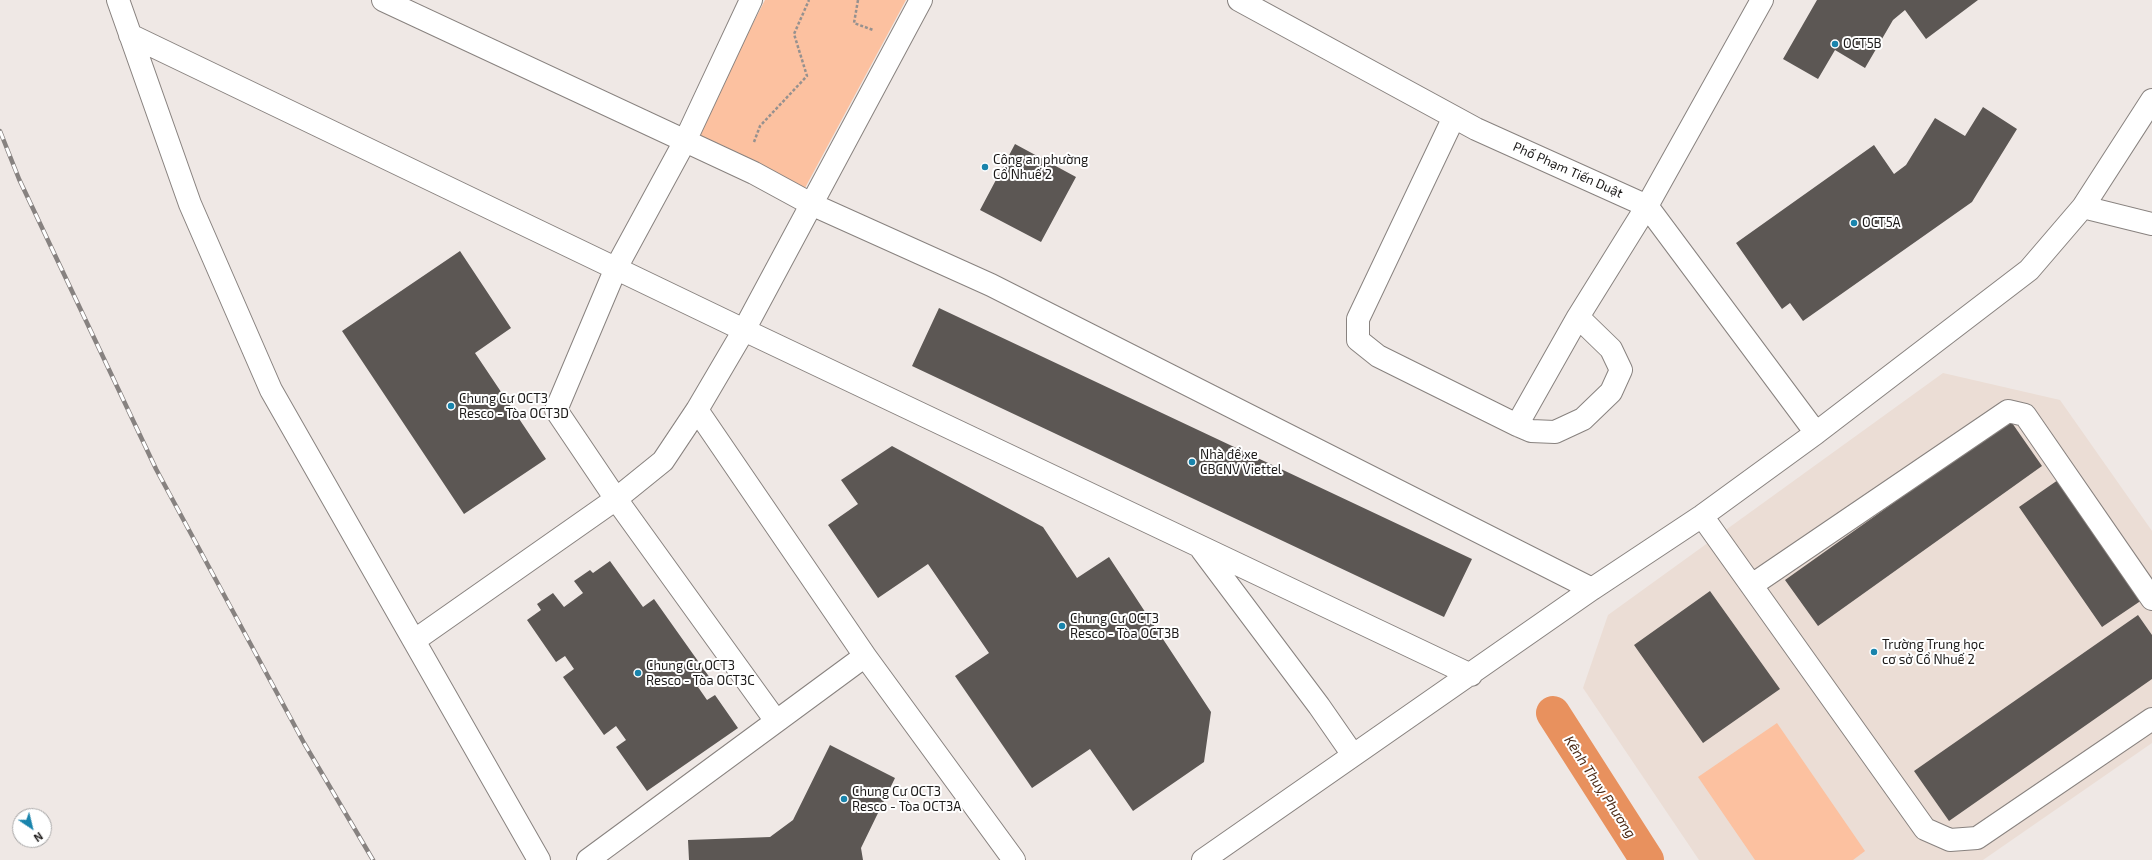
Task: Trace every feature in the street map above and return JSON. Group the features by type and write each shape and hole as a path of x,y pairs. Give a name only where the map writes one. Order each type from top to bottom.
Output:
{"street":[{"path":"118,0 190,204 271,390 415,640 539,860"},
{"path":"383,0 754,173 812,204 992,284 1592,589"},
{"path":"751,0 685,141 616,268 556,410 616,499 776,721"},
{"path":"415,640 616,499 663,461 697,410 744,330 921,0"},
{"name":"Phố Phạm Tiến Duật","path":"1240,0 1476,129 1647,206 1816,433"},
{"path":"1517,425 1578,317 1647,206 1762,0"},
{"path":"130,35 744,330 1471,675"},
{"path":"1203,860 1471,675 1592,589 1702,516 1816,433 2029,270 2083,207 2152,100"},
{"path":"1454,117 1358,319 1358,340 1378,356 1517,425 1531,431 1554,432 1583,419 1612,392 1621,370 1611,349 1578,317"},
{"path":"2083,207 2152,224"},
{"path":"697,410 865,656 1014,860"},
{"path":"1752,585 2008,411 2025,415 2152,599"},
{"path":"1702,516 1925,829 1950,840 1977,838 2152,720"},
{"path":"1201,547 1319,706 1353,755"},
{"path":"588,860 865,656"}],"path":[{"path":"754,173 747,157 760,126 807,76 794,34 809,0"},
{"path":"858,0 854,23 900,40"}],"shaded area":[{"path":"765,0 906,0 805,188 696,135"},
{"name":"Trường Trung học cơ sở Cổ Nhuế 2","path":"1943,373 2060,400 2152,531 2152,743 1983,860 1699,860 1583,688 1608,615"},
{"path":"1777,723 1865,851 1853,860 1755,860 1698,777"}],"building":[{"name":"OCT5B","path":"1817,0 1978,0 1926,39 1905,10 1893,20 1865,68 1835,50 1818,79 1783,59"},
{"name":"OCT5A","path":"1983,107 2017,129 1972,202 1803,321 1790,303 1782,309 1736,243 1874,145 1894,174 1906,165 1935,118 1965,136"},
{"path":"1015,144 1076,177 1041,242 980,210"},
{"name":"Chung Cư OCT3 Resco - Tòa OCT3D","path":"460,251 511,328 475,353 546,459 464,514 342,331"},
{"name":"Nhà để xe CBCNV Viettel","path":"939,308 1472,559 1444,617 912,366"},
{"path":"2010,420 2042,466 1818,626 1785,580"},
{"name":"Chung Cư OCT3 Resco - Tòa OCT3B","path":"892,446 1043,527 1077,578 1109,557 1211,712 1204,762 1133,811 1090,749 1032,788 955,676 989,653 928,564 878,598 828,525 858,504 841,480"},
{"path":"2058,480 2142,600 2102,627 2019,507"},
{"name":"Chung Cư OCT3 Resco - Tòa OCT3C","path":"610,561 643,607 654,599 710,678 698,687 707,700 715,695 738,728 647,791 616,747 626,740 616,726 604,735 563,677 574,669 565,656 556,662 527,620 541,610 537,604 553,593 564,607 583,593 574,581 590,570 593,573"},
{"path":"1710,591 1780,689 1703,743 1634,645"},
{"path":"2138,615 2152,635 2152,679 1949,821 1914,771"},
{"name":"Chung Cư OCT3 Resco - Tòa OCT3A","path":"830,745 895,778 861,848 863,860 689,860 688,840 770,837 793,820"}],"waterway":[{"name":"Kênh Thuỵ Phương","path":"1553,713 1647,860"}],"railway":[{"path":"0,131 19,179 156,469 304,743 373,860"}],"place":[{"name":"OCT5B","path":"1835,44"},
{"name":"Công an phường Cổ Nhuế 2","path":"985,167"},
{"name":"OCT5A","path":"1854,223"},
{"name":"Chung Cư OCT3 Resco - Tòa OCT3D","path":"451,406"},
{"name":"Nhà để xe CBCNV Viettel","path":"1192,462"},
{"name":"Chung Cư OCT3 Resco - Tòa OCT3B","path":"1062,626"},
{"name":"Trường Trung học cơ sở Cổ Nhuế 2","path":"1874,652"},
{"name":"Chung Cư OCT3 Resco - Tòa OCT3C","path":"638,673"},
{"name":"Chung Cư OCT3 Resco - Tòa OCT3A","path":"844,799"}]}
